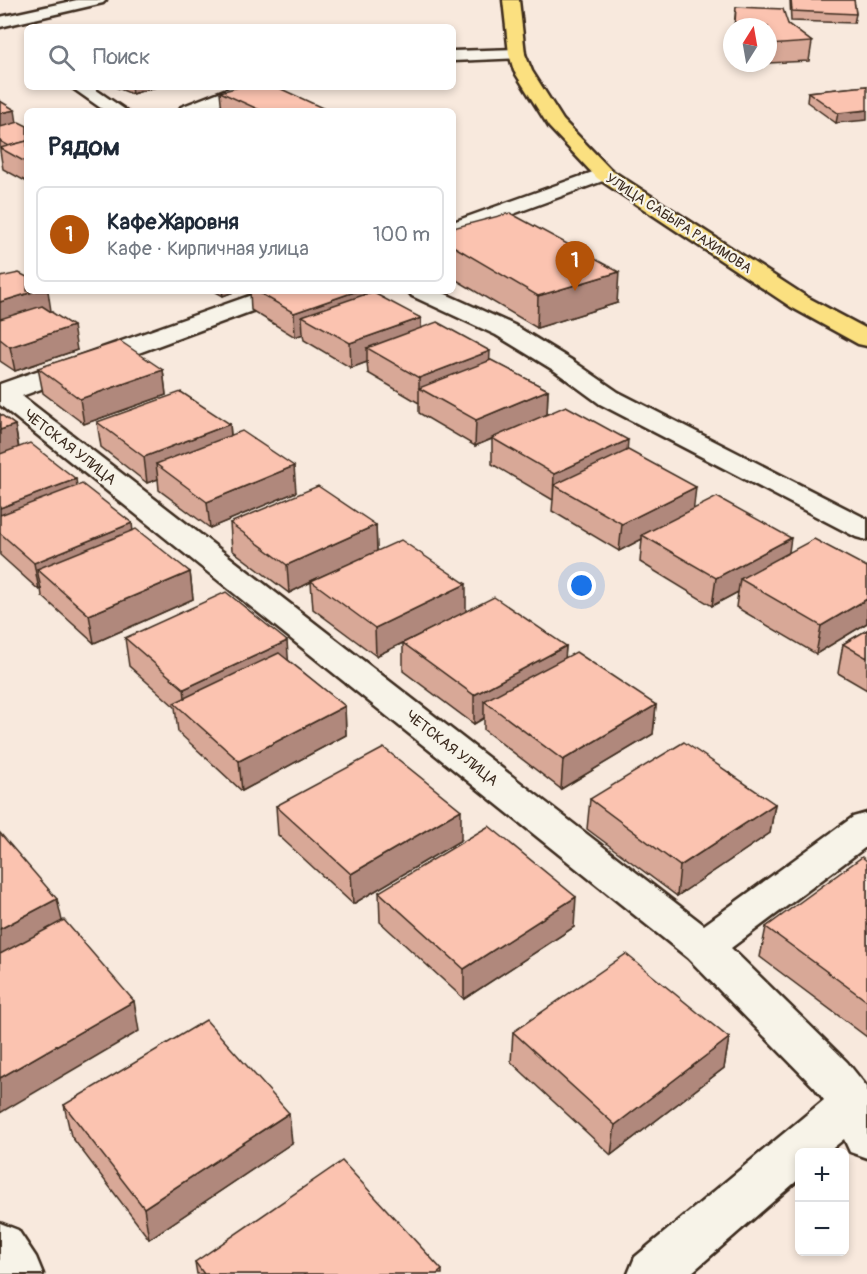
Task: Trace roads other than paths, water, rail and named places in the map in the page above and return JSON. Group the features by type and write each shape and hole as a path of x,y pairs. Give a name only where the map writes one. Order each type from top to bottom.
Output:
{"main road":[{"name":"УЛИЦА САБЫРА РАХИМОВА","path":"511,0 517,54 523,71 556,123 604,174 799,302 867,339"}],"street":[{"path":"0,22 98,0"},
{"path":"61,24 72,6"},
{"path":"456,56 517,54"},
{"path":"85,90 113,108"},
{"path":"196,108 240,90"},
{"path":"456,229 604,174"},
{"path":"1,394 277,294"},
{"path":"427,294 505,330 564,366 609,398 867,531"},
{"name":"ЧЕТСКАЯ УЛИЦА","path":"1,394 703,947 831,1075 860,1120"},
{"path":"703,947 867,826"},
{"path":"653,1274 860,1120"},
{"path":"0,1246 18,1274"}],"place":[{"name":"Кафе Жаровня","path":"575,291"}]}
